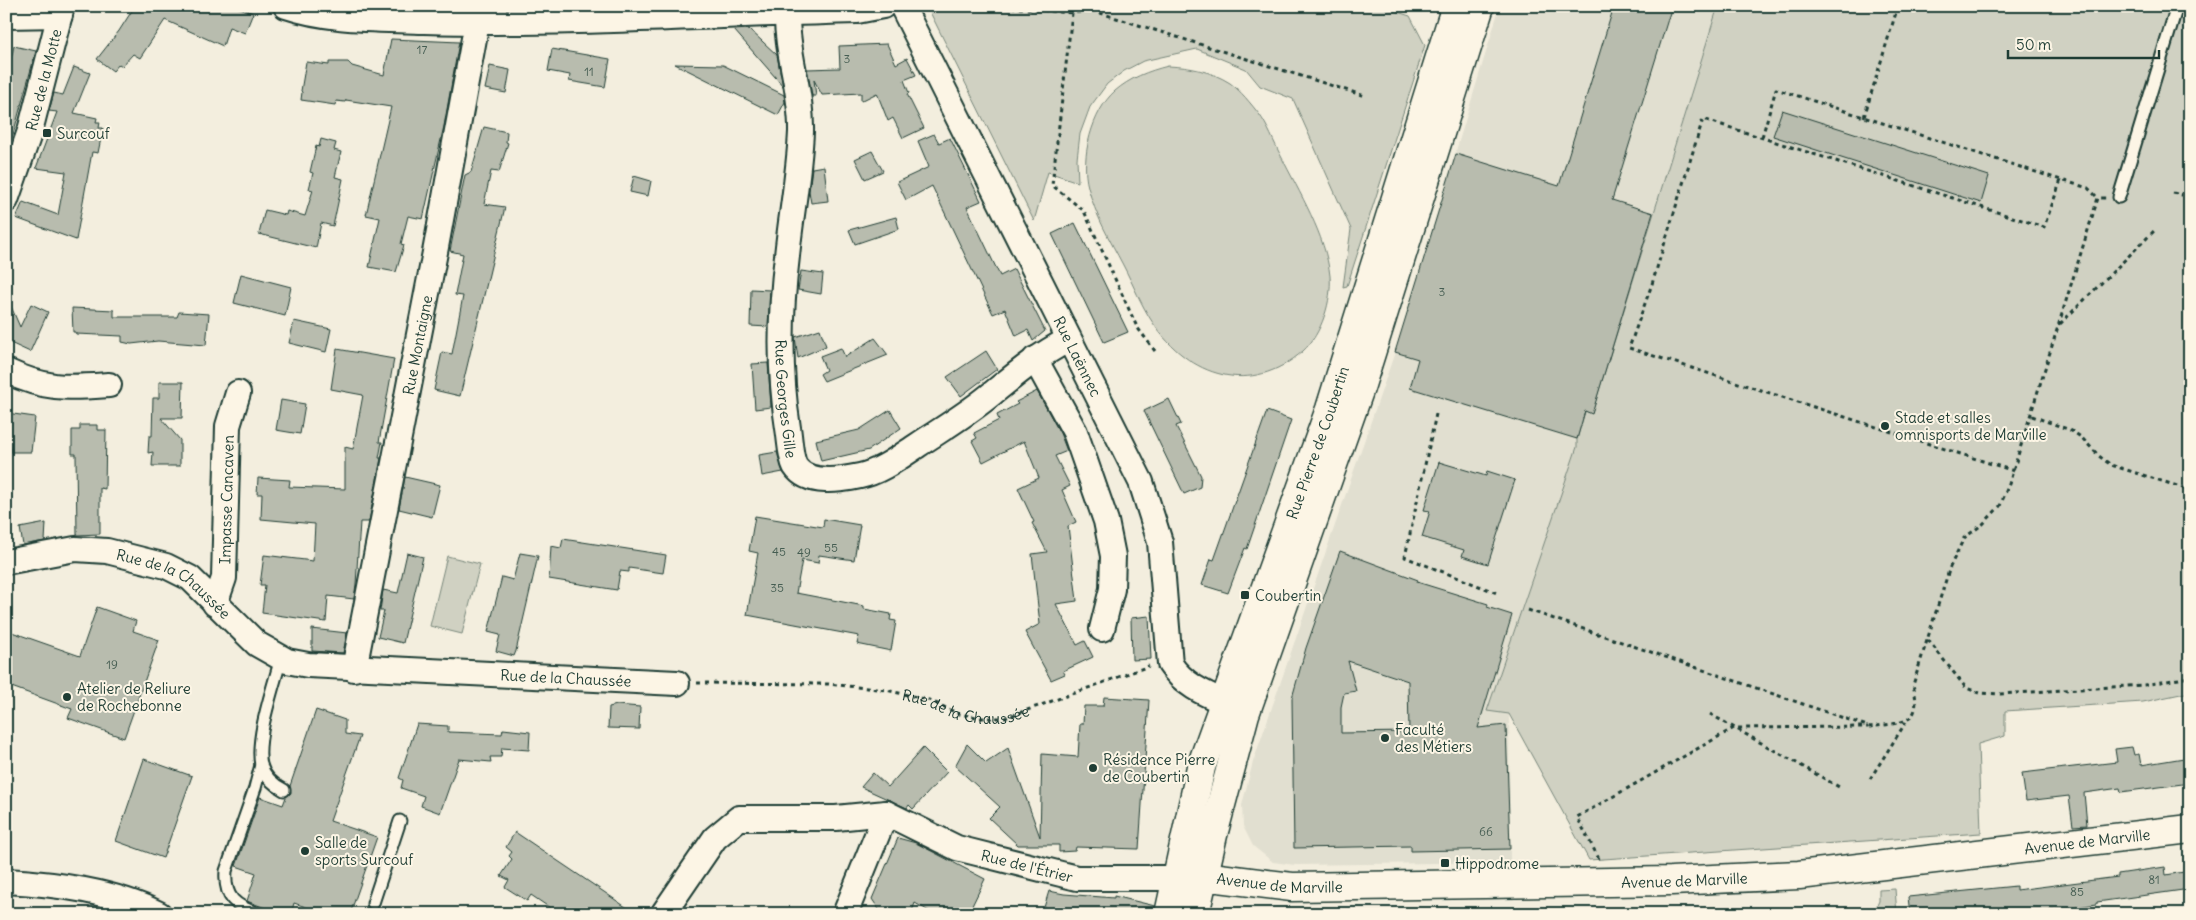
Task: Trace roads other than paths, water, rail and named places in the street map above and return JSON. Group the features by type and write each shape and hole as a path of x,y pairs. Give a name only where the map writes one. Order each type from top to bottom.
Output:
{"main road":[{"name":"Rue Pierre de Coubertin","path":"1190,878 1201,767 1330,409 1462,9"},
{"name":"Rue Pierre de Coubertin","path":"1190,878 1360,388 1462,9"},
{"name":"Avenue de Marville","path":"1190,878 1292,886 1671,881 1799,876 2190,829"},
{"path":"1170,914 1190,878"},
{"path":"1190,878 1195,914"}],"street":[{"path":"286,6 298,11 334,17 477,22 547,13 787,13 857,11 883,6"},
{"name":"Rue Laënnec","path":"902,6 1068,340 1141,482 1160,542 1170,664 1177,676 1194,688 1224,702"},
{"path":"6,16 61,11"},
{"name":"Rue de la Motte","path":"6,200 30,131 61,11"},
{"name":"Rue Georges Gille","path":"787,13 787,26 800,101 801,132 798,170 786,258 782,317 786,413 794,465 803,475 813,479 833,480 862,476 892,462 988,396 1035,359 1068,340"},
{"name":"Rue Montaigne","path":"354,668 436,247 477,22"},
{"path":"1035,359 1075,432 1106,521 1113,556 1112,589 1102,629"},
{"path":"6,371 29,381 59,388 109,385"},
{"name":"Impasse Cancaven","path":"215,604 224,578 228,426 238,393"},
{"name":"Rue de la Chaussée","path":"6,562 75,549 107,550 142,559 174,570 190,578 257,644 281,658 308,665 677,683"},
{"path":"663,914 715,838 739,818 836,818 886,813 845,914"},
{"name":"Rue de l'Étrier","path":"886,813 957,848 1077,878 1190,878"},
{"path":"6,881 92,892 146,907 159,914"}],"lane":[{"path":"2119,197 2177,6"},
{"path":"259,914 245,909 232,900 225,883 226,871 261,765 261,744 266,713 281,658"},
{"path":"261,765 269,779 276,786 284,790"},
{"path":"373,903 400,821"}],"place":[{"name":"Surcouf","path":"47,133"},
{"name":"Stade et salles omnisports de Marville","path":"1885,426"},
{"name":"Coubertin","path":"1245,595"},
{"name":"Atelier de Reliure de Rochebonne","path":"67,697"},
{"name":"Faculté des Métiers","path":"1385,738"},
{"name":"Résidence Pierre de Coubertin","path":"1093,768"},
{"name":"Salle de sports Surcouf","path":"305,851"},
{"name":"Hippodrome","path":"1445,863"}]}
